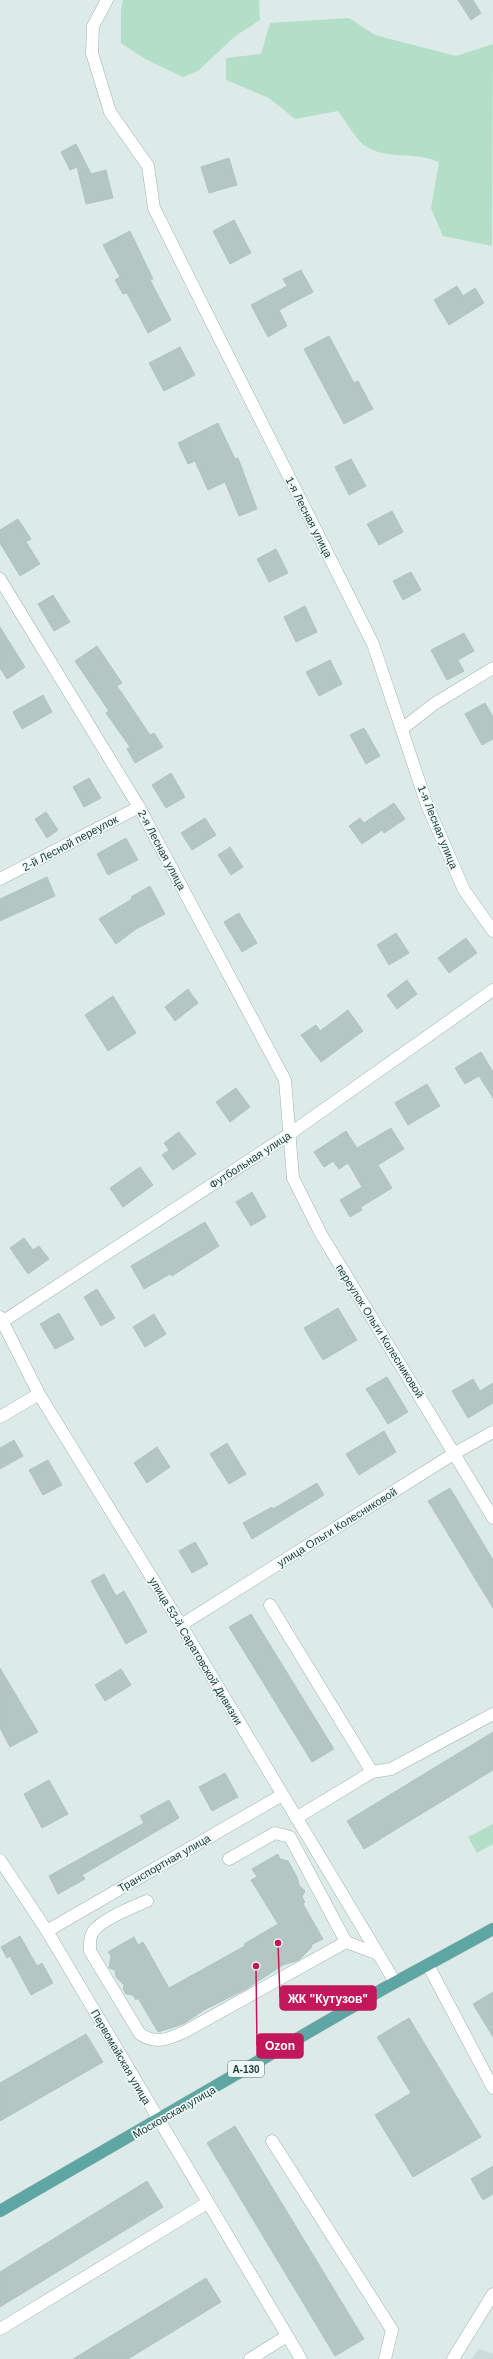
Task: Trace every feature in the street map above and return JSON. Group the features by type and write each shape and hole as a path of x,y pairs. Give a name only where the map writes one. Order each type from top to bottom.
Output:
{"main road":[{"name":"Московская улица","path":"0,2211 158,2121 395,1982 493,1929"}],"street":[{"name":"1-я Лесная улица","path":"107,0 93,26 92,53 110,112 148,166 154,208 373,644 403,728 427,805 464,890 493,931"},
{"name":"2-я Лесная улица","path":"0,578 139,807 285,1080 288,1135"},
{"path":"403,728 434,704 493,668"},
{"name":"2-й Лесной переулок","path":"0,879 139,807"},
{"name":"Футбольная улица","path":"1,1320 288,1135 493,990"},
{"name":"переулок Ольги Колесниковой","path":"288,1135 293,1178 320,1234 455,1453 493,1518"},
{"name":"улица 53-й Саратовской Дивизии","path":"1,1320 39,1394 182,1625 282,1795 395,1982"},
{"path":"0,1417 39,1394"},
{"name":"улица Ольги Колесниковой","path":"182,1625 455,1453 493,1432"},
{"path":"270,1605 372,1772"},
{"path":"296,1818 372,1772 392,1769 493,1714"},
{"name":"Транспортная улица","path":"47,1931 282,1795"},
{"path":"229,1859 275,1834 290,1837 346,1942 378,1954"},
{"name":"Первомайская улица","path":"0,1860 47,1931 158,2121 301,2359"},
{"path":"147,1901 100,1925 93,1932 90,1940 90,1951 140,2034 149,2040 156,2041 169,2039 186,2031 346,1942"},
{"path":"428,1965 493,2088"},
{"path":"272,2141 392,2330 385,2359"},
{"path":"0,2329 207,2203"},
{"path":"453,2359 493,2294"},
{"path":"250,2359 287,2336"}],"shaded area":[{"path":"479,2349 493,2354 493,2359 471,2359"}],"green space":[{"path":"123,0 259,0 260,20 234,37 198,71 183,77 145,59 121,43 121,10"},
{"path":"349,18 375,35 456,56 493,44 492,246 443,236 431,208 439,162 421,157 393,155 375,151 363,145 338,111 295,119 269,98 226,80 226,58 261,54 270,23"},
{"path":"493,1824 493,1844 477,1853 468,1837"}],"building":[{"path":"458,0 473,0 481,13 471,20"},
{"path":"76,144 91,174 106,170 113,198 86,204 77,167 70,170 61,152"},
{"path":"229,158 237,185 209,193 201,167"},
{"path":"234,220 251,253 230,264 213,231"},
{"path":"130,231 153,279 150,280 171,320 148,333 127,293 123,294 115,280 120,277 103,245"},
{"path":"301,270 313,292 279,310 287,326 268,337 251,305 287,286 283,279"},
{"path":"457,286 463,296 475,288 484,303 449,325 434,300"},
{"path":"329,336 354,383 358,381 373,409 344,424 304,349"},
{"path":"180,347 195,375 164,391 149,363"},
{"path":"218,423 235,459 238,458 257,509 239,516 225,482 208,490 195,461 188,464 178,443"},
{"path":"351,459 366,486 349,495 335,467"},
{"path":"392,511 403,532 379,545 367,524"},
{"path":"18,519 31,539 26,542 40,564 20,576 0,543 0,530"},
{"path":"276,549 288,573 269,582 257,559"},
{"path":"411,572 421,590 403,600 393,581"},
{"path":"53,595 70,622 54,631 38,604"},
{"path":"305,606 317,632 296,642 284,617"},
{"path":"0,627 25,667 7,679 0,668"},
{"path":"464,633 474,651 458,660 464,671 447,680 431,650"},
{"path":"97,646 122,683 117,686 150,735 154,733 163,747 135,763 127,749 130,747 106,713 109,711 75,661"},
{"path":"330,660 342,684 319,696 306,672"},
{"path":"43,695 52,712 22,729 13,712"},
{"path":"485,703 493,717 493,739 482,745 465,714"},
{"path":"364,728 380,756 366,764 350,735"},
{"path":"171,773 185,797 166,808 152,785"},
{"path":"89,778 101,798 84,807 73,787"},
{"path":"394,803 405,819 384,833 382,830 362,844 349,826 360,818 364,823"},
{"path":"46,812 58,830 47,838 35,819"},
{"path":"205,818 216,835 192,850 181,833"},
{"path":"126,838 138,860 108,875 97,854"},
{"path":"230,847 243,867 231,875 218,855"},
{"path":"47,877 55,896 0,921 0,899"},
{"path":"150,886 165,914 136,929 116,944 99,919"},
{"path":"239,913 257,943 242,952 224,922"},
{"path":"396,933 409,953 389,965 377,945"},
{"path":"466,938 477,953 449,973 438,958"},
{"path":"407,980 417,994 397,1009 387,995"},
{"path":"188,989 198,1003 175,1021 165,1007"},
{"path":"113,996 136,1033 108,1051 85,1015"},
{"path":"348,1010 363,1031 321,1062 301,1035 316,1025 320,1031"},
{"path":"481,1052 493,1072 493,1098 479,1076 465,1084 455,1068"},
{"path":"427,1084 440,1106 408,1125 395,1103"},
{"path":"236,1088 250,1107 230,1122 216,1102"},
{"path":"391,1128 404,1149 378,1165 392,1188 361,1207 362,1210 350,1217 340,1200 362,1187 348,1163 339,1169 333,1161 324,1167 314,1152 346,1131 357,1148"},
{"path":"179,1132 196,1154 173,1170 162,1155 169,1150 164,1143"},
{"path":"140,1167 153,1185 123,1207 110,1188"},
{"path":"252,1192 266,1217 251,1226 236,1202"},
{"path":"205,1222 219,1246 172,1276 170,1274 144,1289 131,1266"},
{"path":"24,1238 33,1250 39,1246 49,1259 28,1274 10,1248"},
{"path":"97,1289 115,1318 101,1326 84,1297"},
{"path":"338,1308 357,1340 323,1360 304,1328"},
{"path":"59,1313 74,1339 55,1349 40,1324"},
{"path":"154,1314 166,1334 145,1347 133,1327"},
{"path":"387,1377 408,1412 388,1424 366,1389"},
{"path":"473,1379 480,1391 493,1383 493,1403 468,1418 452,1391"},
{"path":"384,1431 396,1452 359,1475 346,1454"},
{"path":"14,1440 23,1456 0,1469 0,1448"},
{"path":"227,1443 246,1474 229,1484 210,1454"},
{"path":"157,1447 170,1467 147,1483 134,1463"},
{"path":"48,1460 62,1485 43,1495 29,1470"},
{"path":"317,1483 324,1495 252,1539 243,1523 272,1507 273,1509"},
{"path":"450,1488 493,1560 493,1608 428,1501"},
{"path":"195,1542 208,1564 192,1573 179,1551"},
{"path":"104,1574 116,1596 124,1591 147,1632 126,1644 91,1581"},
{"path":"251,1614 334,1749 312,1762 229,1627"},
{"path":"0,1668 38,1732 10,1747 0,1728"},
{"path":"121,1669 131,1685 105,1701 95,1685"},
{"path":"493,1732 493,1770 364,1849 347,1821"},
{"path":"225,1773 238,1797 212,1811 199,1787"},
{"path":"49,1780 68,1814 42,1828 24,1794"},
{"path":"169,1800 179,1818 82,1875 85,1879 58,1894 49,1876 144,1823 140,1816"},
{"path":"278,1854 280,1859 288,1861 297,1877 299,1885 305,1891 302,1897 305,1902 303,1904 323,1939 311,1945 312,1947 299,1960 283,1965 246,1989 204,2010 183,2024 158,2032 138,1998 136,2000 133,1995 126,1994 123,1989 124,1985 116,1977 115,1970 109,1968 111,1956 108,1952 134,1937 138,1945 143,1942 169,1988 245,1946 244,1944 278,1924 251,1880 257,1877 252,1869"},
{"path":"20,1936 37,1966 42,1963 53,1983 31,1995 10,1956 7,1958 1,1947"},
{"path":"493,1992 493,2037 473,2004"},
{"path":"409,2018 481,2137 413,2177 375,2115 411,2093 377,2037"},
{"path":"86,2034 103,2062 0,2121 0,2083"},
{"path":"235,2126 364,2339 335,2356 207,2143"},
{"path":"493,2166 493,2194 483,2200 471,2179"},
{"path":"147,2181 163,2207 0,2307 0,2272"},
{"path":"206,2278 221,2302 128,2359 73,2359"}],"place":[{"name":"ЖК \"Кутузов\"","path":"278,1943"},
{"name":"Ozon","path":"256,1966"}]}
